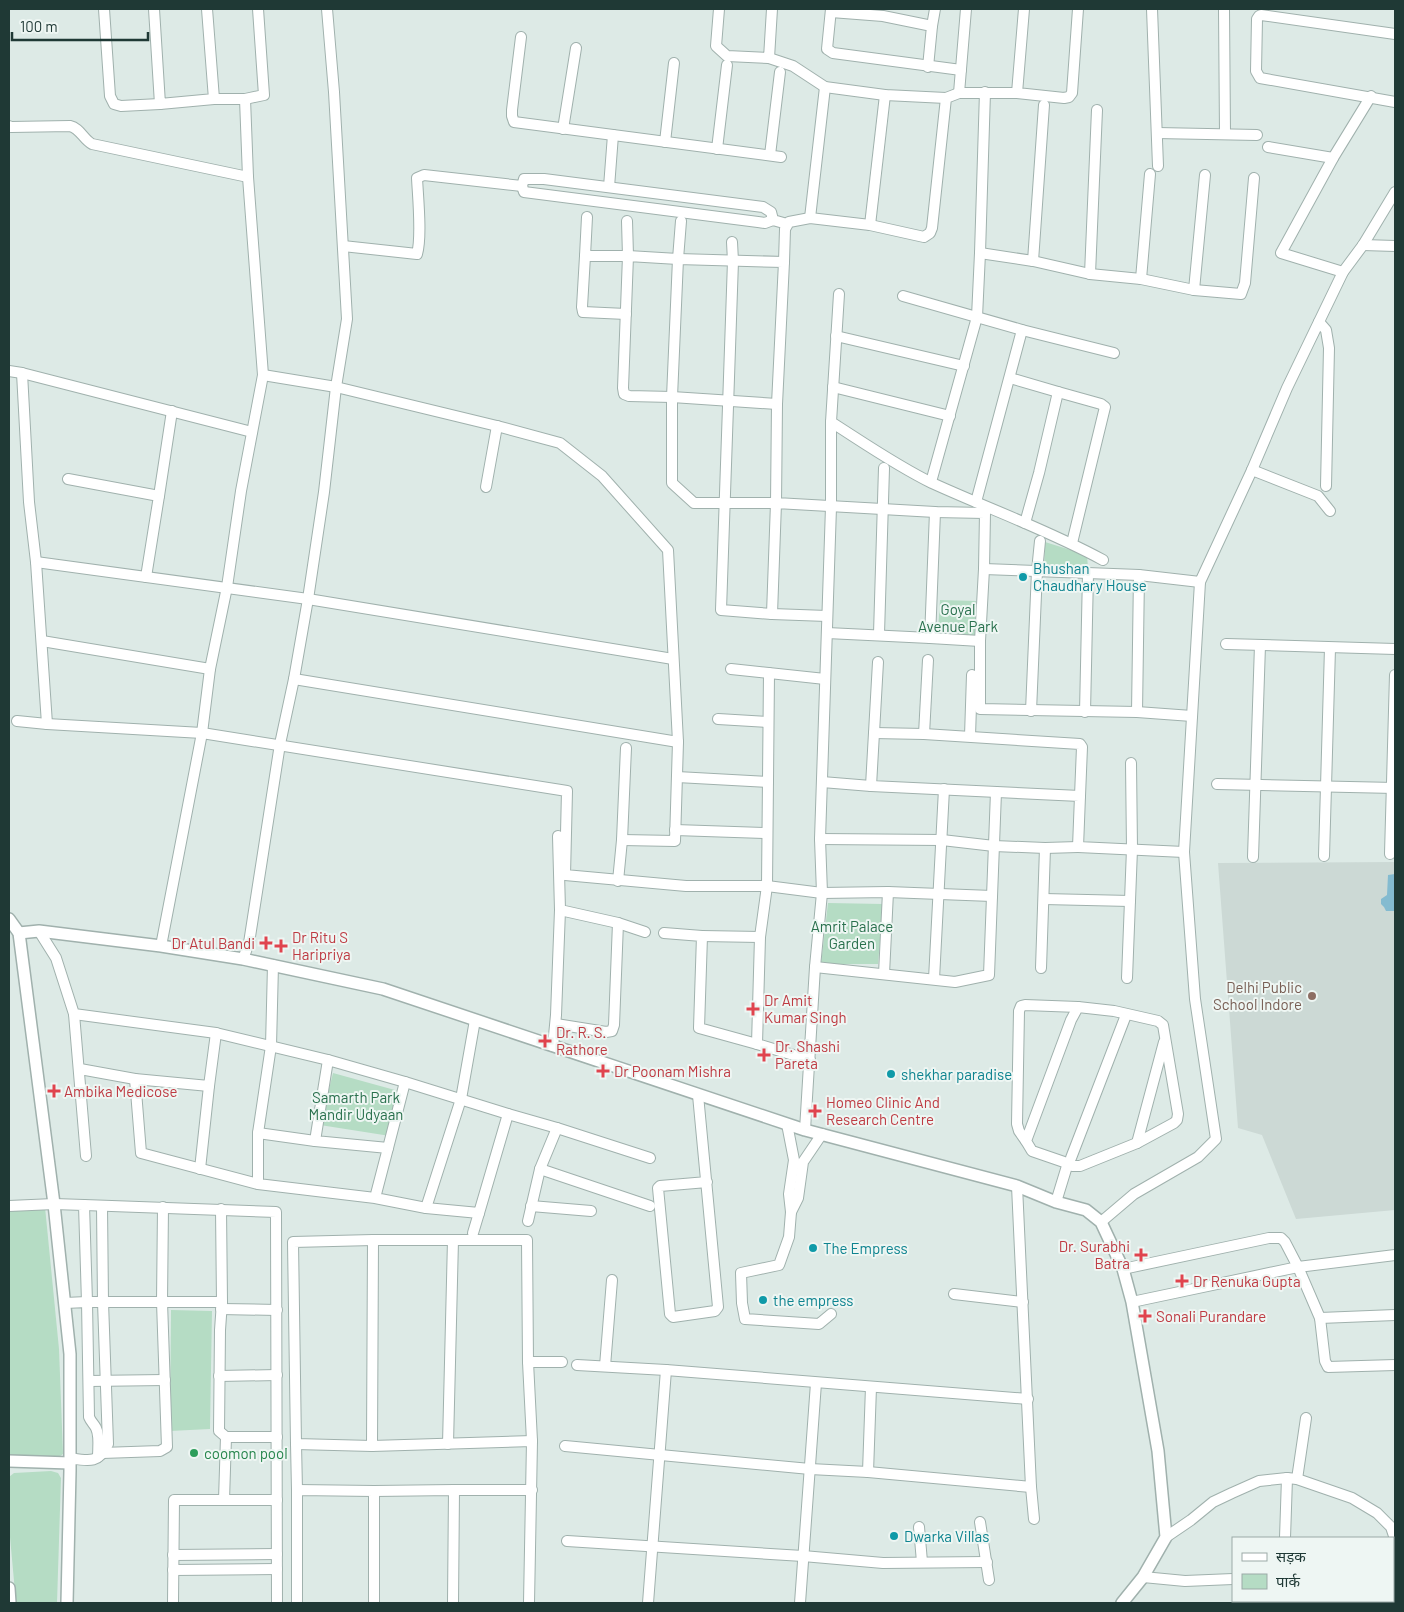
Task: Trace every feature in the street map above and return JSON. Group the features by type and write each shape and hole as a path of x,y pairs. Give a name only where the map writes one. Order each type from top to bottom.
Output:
{"street":[{"path":"104,9 110,96 114,104 121,106 214,99 244,99 262,96 264,92 258,9"},
{"path":"154,9 160,104"},
{"path":"207,9 214,99"},
{"path":"243,959 249,943 280,744 308,599 324,492 336,387 347,319 334,92 327,9"},
{"path":"719,9 716,46 726,56 769,58 793,66 825,87 884,95 946,98 959,93 985,92 1064,98 1070,96 1072,92 1078,9"},
{"path":"769,58 772,9"},
{"path":"928,66 935,9"},
{"path":"959,93 966,9"},
{"path":"1017,93 1024,9"},
{"path":"1152,9 1158,166"},
{"path":"1224,9 1225,134"},
{"path":"932,26 883,12 831,10 827,48 833,53 962,70"},
{"path":"1395,34 1266,15 1258,16 1256,71 1260,78 1371,96 1395,102"},
{"path":"521,37 512,110 514,122 781,157"},
{"path":"563,129 576,48"},
{"path":"666,142 674,62"},
{"path":"717,149 727,65"},
{"path":"770,155 780,72"},
{"path":"810,218 825,87"},
{"path":"931,482 977,317 985,92"},
{"path":"870,225 884,95"},
{"path":"1343,272 1280,253 1333,158 1371,96"},
{"path":"773,220 771,212 763,207 532,178 524,179 522,186 524,192 765,223 773,220 787,224 810,218 870,225 924,237 930,233 932,228 946,98"},
{"path":"161,946 202,732 210,669 227,587 241,491 263,375 244,99"},
{"path":"1033,261 1044,105"},
{"path":"1090,274 1097,110"},
{"path":"9,126 75,127 92,144 248,177"},
{"path":"1157,133 1257,135"},
{"path":"609,187 613,135"},
{"path":"1268,147 1333,158"},
{"path":"1141,279 1150,174"},
{"path":"1194,290 1205,175"},
{"path":"343,246 417,254 419,248 417,178 424,176 522,186"},
{"path":"980,253 1033,261 1090,274 1141,279 1194,290 1241,294 1244,288 1254,178"},
{"path":"1101,1222 1134,1194 1198,1157 1216,1139 1195,1000 1184,852 1200,582 1252,470 1287,388 1343,272 1363,245 1395,192"},
{"path":"587,217 583,312 626,314"},
{"path":"627,221 628,256 624,394 629,396 777,404"},
{"path":"681,221 672,397 672,483 694,503 776,503 985,513 980,641 980,710 1137,712 1192,716"},
{"path":"772,614 777,404 784,229 787,224"},
{"path":"732,242 733,262 721,610 827,616"},
{"path":"1363,245 1395,246"},
{"path":"586,256 628,256 733,262 784,262"},
{"path":"805,1130 814,967 822,893 820,839 831,507 831,422 839,294"},
{"path":"903,296 1022,330 1114,353"},
{"path":"1319,322 1326,330 1329,348 1326,486"},
{"path":"976,502 1022,330"},
{"path":"836,336 964,366"},
{"path":"9,370 252,432"},
{"path":"22,373 29,502 36,562 47,724"},
{"path":"263,375 336,387 560,443 602,476 668,550 678,742 675,841 622,840"},
{"path":"1010,378 1101,404 1105,407 1072,544"},
{"path":"833,387 950,416"},
{"path":"1025,523 1040,473 1058,392"},
{"path":"146,576 172,411"},
{"path":"831,422 931,482 1072,544 1103,560"},
{"path":"486,487 497,426"},
{"path":"880,634 884,468"},
{"path":"1252,470 1318,496 1330,511"},
{"path":"68,479 159,496"},
{"path":"930,638 935,512"},
{"path":"1032,711 1037,571 1040,541"},
{"path":"36,562 308,599 673,659"},
{"path":"984,569 1139,575 1200,582"},
{"path":"1085,712 1088,574"},
{"path":"1137,712 1139,575"},
{"path":"827,633 880,634 980,641"},
{"path":"42,641 210,669"},
{"path":"1226,644 1395,649"},
{"path":"1253,858 1260,645"},
{"path":"1324,856 1330,648"},
{"path":"924,734 928,660"},
{"path":"871,786 878,662"},
{"path":"730,669 825,679"},
{"path":"757,1044 760,937 767,886 769,673"},
{"path":"970,736 972,675"},
{"path":"1390,854 1394,788 1395,675"},
{"path":"294,679 678,742"},
{"path":"718,719 768,722"},
{"path":"17,720 47,724 202,732 567,792 565,875 686,886 767,886 822,893 888,892 992,896"},
{"path":"874,733 970,736 1080,744 1082,747 1078,847"},
{"path":"618,881 622,840 626,748"},
{"path":"1128,978 1132,849 1131,763"},
{"path":"676,777 768,782"},
{"path":"822,782 1080,796"},
{"path":"1217,784 1394,788"},
{"path":"934,980 944,790"},
{"path":"814,967 955,982 989,975 996,792"},
{"path":"675,830 767,833"},
{"path":"553,1046 556,1024 560,910 558,836"},
{"path":"820,839 942,840 994,846 1078,847 1184,852"},
{"path":"1041,968 1045,848"},
{"path":"884,974 888,892"},
{"path":"1044,899 1130,901"},
{"path":"560,910 618,923 645,932"},
{"path":"556,1024 606,1032 612,1031 614,1025 618,923"},
{"path":"67,1603 70,1354 54,1204 12,926 243,959 382,989 805,1130 1017,1186 1056,1202 1086,1210 1101,1222 1123,1268 1132,1302 1158,1451 1166,1536"},
{"path":"39,931 56,958 74,1014 86,1156"},
{"path":"664,934 760,937"},
{"path":"702,936 698,1028 810,1060"},
{"path":"258,1184 258,1133 272,1046 273,966"},
{"path":"1021,1006 1078,1007 1114,1011 1158,1021 1163,1024 1178,1114 1177,1120 1174,1123 1137,1143 1080,1166 1032,1151 1019,1131 1017,1124 1019,1011 1021,1006"},
{"path":"1026,1141 1071,1020 1078,1007"},
{"path":"74,1014 216,1033 272,1046 405,1082 650,1158"},
{"path":"1056,1202 1068,1163 1126,1015"},
{"path":"426,1208 461,1099 475,1020"},
{"path":"200,1169 216,1033"},
{"path":"1137,1143 1165,1038"},
{"path":"314,1141 328,1060"},
{"path":"80,1070 135,1079 209,1086"},
{"path":"135,1079 141,1153 258,1184 375,1198 426,1208 479,1213"},
{"path":"375,1198 405,1082"},
{"path":"698,1095 707,1182 718,1310 673,1317 670,1314 658,1188 660,1186 707,1182"},
{"path":"473,1233 508,1114"},
{"path":"787,1124 799,1161"},
{"path":"528,1221 540,1169 557,1128"},
{"path":"258,1133 314,1141 388,1148"},
{"path":"822,1134 799,1161 789,1194 791,1212 789,1237 779,1264 741,1273 742,1303 745,1318 819,1324 831,1314"},
{"path":"540,1169 650,1206"},
{"path":"1017,1186 1034,1518"},
{"path":"9,1206 54,1204 67,1206 163,1207 276,1212 277,1603"},
{"path":"84,1205 90,1417 98,1433 100,1455"},
{"path":"9,1461 87,1461 96,1459 108,1444 102,1302 102,1206"},
{"path":"531,1206 591,1211"},
{"path":"100,1455 160,1451 167,1448 162,1302 163,1207"},
{"path":"220,1209 219,1431 226,1437 277,1437"},
{"path":"1123,1268 1276,1237 1281,1238 1298,1267 1320,1318 1325,1361 1328,1366 1395,1365"},
{"path":"372,1446 373,1240"},
{"path":"448,1444 453,1240"},
{"path":"298,1603 293,1242 527,1240 528,1362 532,1441 529,1603"},
{"path":"1132,1302 1298,1267 1395,1255"},
{"path":"605,1366 612,1280"},
{"path":"954,1294 1023,1302"},
{"path":"65,1303 162,1302 277,1310"},
{"path":"1320,1318 1395,1315"},
{"path":"528,1362 562,1362"},
{"path":"577,1364 1028,1399"},
{"path":"648,1603 666,1370"},
{"path":"219,1376 277,1375"},
{"path":"89,1382 165,1380"},
{"path":"800,1603 816,1382"},
{"path":"868,1472 871,1387"},
{"path":"1285,1537 1292,1479 1306,1418"},
{"path":"224,1500 226,1437"},
{"path":"296,1444 372,1446 532,1441"},
{"path":"565,1446 1031,1487"},
{"path":"1122,1603 1143,1577 1166,1536 1191,1520 1213,1502 1259,1481 1292,1479 1352,1498 1377,1513 1391,1527 1395,1539 1394,1559"},
{"path":"297,1490 532,1490"},
{"path":"453,1603 454,1490"},
{"path":"374,1491 374,1603"},
{"path":"173,1603 174,1500 277,1500"},
{"path":"980,1522 989,1580"},
{"path":"919,1526 922,1562"},
{"path":"567,1541 883,1563 987,1562"},
{"path":"173,1555 277,1554"},
{"path":"173,1570 277,1569"},
{"path":"1143,1577 1185,1580 1232,1579"},
{"path":"9,1588 10,1603"},
{"path":"1122,1603 1130,1603"}],"shaded area":[{"name":"Delhi Public School Indore","path":"1395,862 1395,1210 1296,1219 1262,1135 1238,1128 1218,863"}],"green space":[{"path":"1045,542 1087,555 1088,568 1044,568"},
{"name":"Goyal Avenue Park","path":"940,600 976,601 975,637 938,632"},
{"name":"Amrit Palace Garden","path":"828,903 883,904 878,964 821,964"},
{"name":"Samarth Park Mandir Udyaan","path":"333,1073 402,1092 390,1136 320,1125"},
{"path":"45,1207 59,1349 63,1454 56,1459 9,1457 9,1211"},
{"path":"171,1310 212,1311 210,1429 170,1431"},
{"path":"51,1471 58,1473 61,1478 57,1603 16,1603 9,1526 9,1477 14,1473"}],"water":[{"path":"1395,874 1395,911 1386,911 1381,904 1381,899 1387,895 1388,875"}],"place":[{"name":"Bhushan Chaudhary House","path":"1023,577"},
{"name":"Dr Atul Bandi","path":"266,943"},
{"name":"Dr Ritu S Haripriya","path":"281,946"},
{"name":"Delhi Public School Indore","path":"1312,996"},
{"name":"Dr Amit Kumar Singh","path":"753,1009"},
{"name":"Dr. R. S. Rathore","path":"545,1041"},
{"name":"Dr. Shashi Pareta","path":"764,1055"},
{"name":"Dr Poonam Mishra","path":"603,1071"},
{"name":"shekhar paradise","path":"891,1074"},
{"name":"Ambika Medicose","path":"54,1091"},
{"name":"Homeo Clinic And Research Centre","path":"815,1111"},
{"name":"The Empress","path":"813,1248"},
{"name":"Dr. Surabhi Batra","path":"1141,1255"},
{"name":"Dr Renuka Gupta","path":"1182,1281"},
{"name":"the empress","path":"763,1300"},
{"name":"Sonali Purandare","path":"1145,1316"},
{"name":"coomon pool","path":"194,1453"},
{"name":"Dwarka Villas","path":"894,1536"}]}
